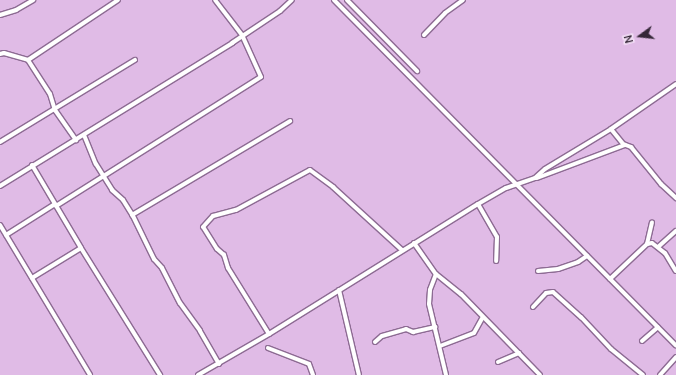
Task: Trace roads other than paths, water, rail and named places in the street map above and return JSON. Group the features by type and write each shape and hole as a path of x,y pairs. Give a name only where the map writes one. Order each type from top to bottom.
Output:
{"street":[{"path":"0,15 16,10 33,0"},
{"path":"28,60 118,0"},
{"path":"6,235 104,176 261,77 242,36 215,0"},
{"path":"0,186 242,36 280,11 292,0"},
{"path":"334,0 676,345"},
{"path":"347,0 417,71"},
{"path":"424,35 445,13 463,0"},
{"path":"0,54 4,53 28,60 46,87 55,110 76,140"},
{"path":"0,142 55,110 135,60"},
{"path":"534,178 545,169 611,129 676,84"},
{"path":"132,215 290,121"},
{"path":"611,129 625,145 631,147 661,184 676,198"},
{"path":"84,135 96,164 112,190 122,200 132,215 154,259 162,268 180,303 200,331 218,364"},
{"path":"201,374 269,334 402,250 506,188 519,185 534,178 625,145"},
{"path":"32,165 81,248 160,375"},
{"path":"269,334 228,268 224,255 217,249 203,227 213,216 236,210 310,170 333,187 402,250"},
{"path":"478,204 498,237 496,261"},
{"path":"610,278 647,244 652,223"},
{"path":"0,225 90,375"},
{"path":"658,247 676,231"},
{"path":"414,243 436,274 461,294 540,375"},
{"path":"647,244 652,243 665,253 674,265 676,271"},
{"path":"32,278 81,248"},
{"path":"538,271 558,269 578,262 587,256"},
{"path":"436,274 430,290 429,304 446,375"},
{"path":"340,290 359,375"},
{"path":"533,307 546,293 553,292 581,317 611,349 643,375"},
{"path":"440,346 474,333 483,317"},
{"path":"375,342 382,336 406,329 414,332 435,327"},
{"path":"642,341 658,327"},
{"path":"268,348 309,364 313,375"},
{"path":"498,362 519,353"},
{"path":"660,375 676,357"}]}
